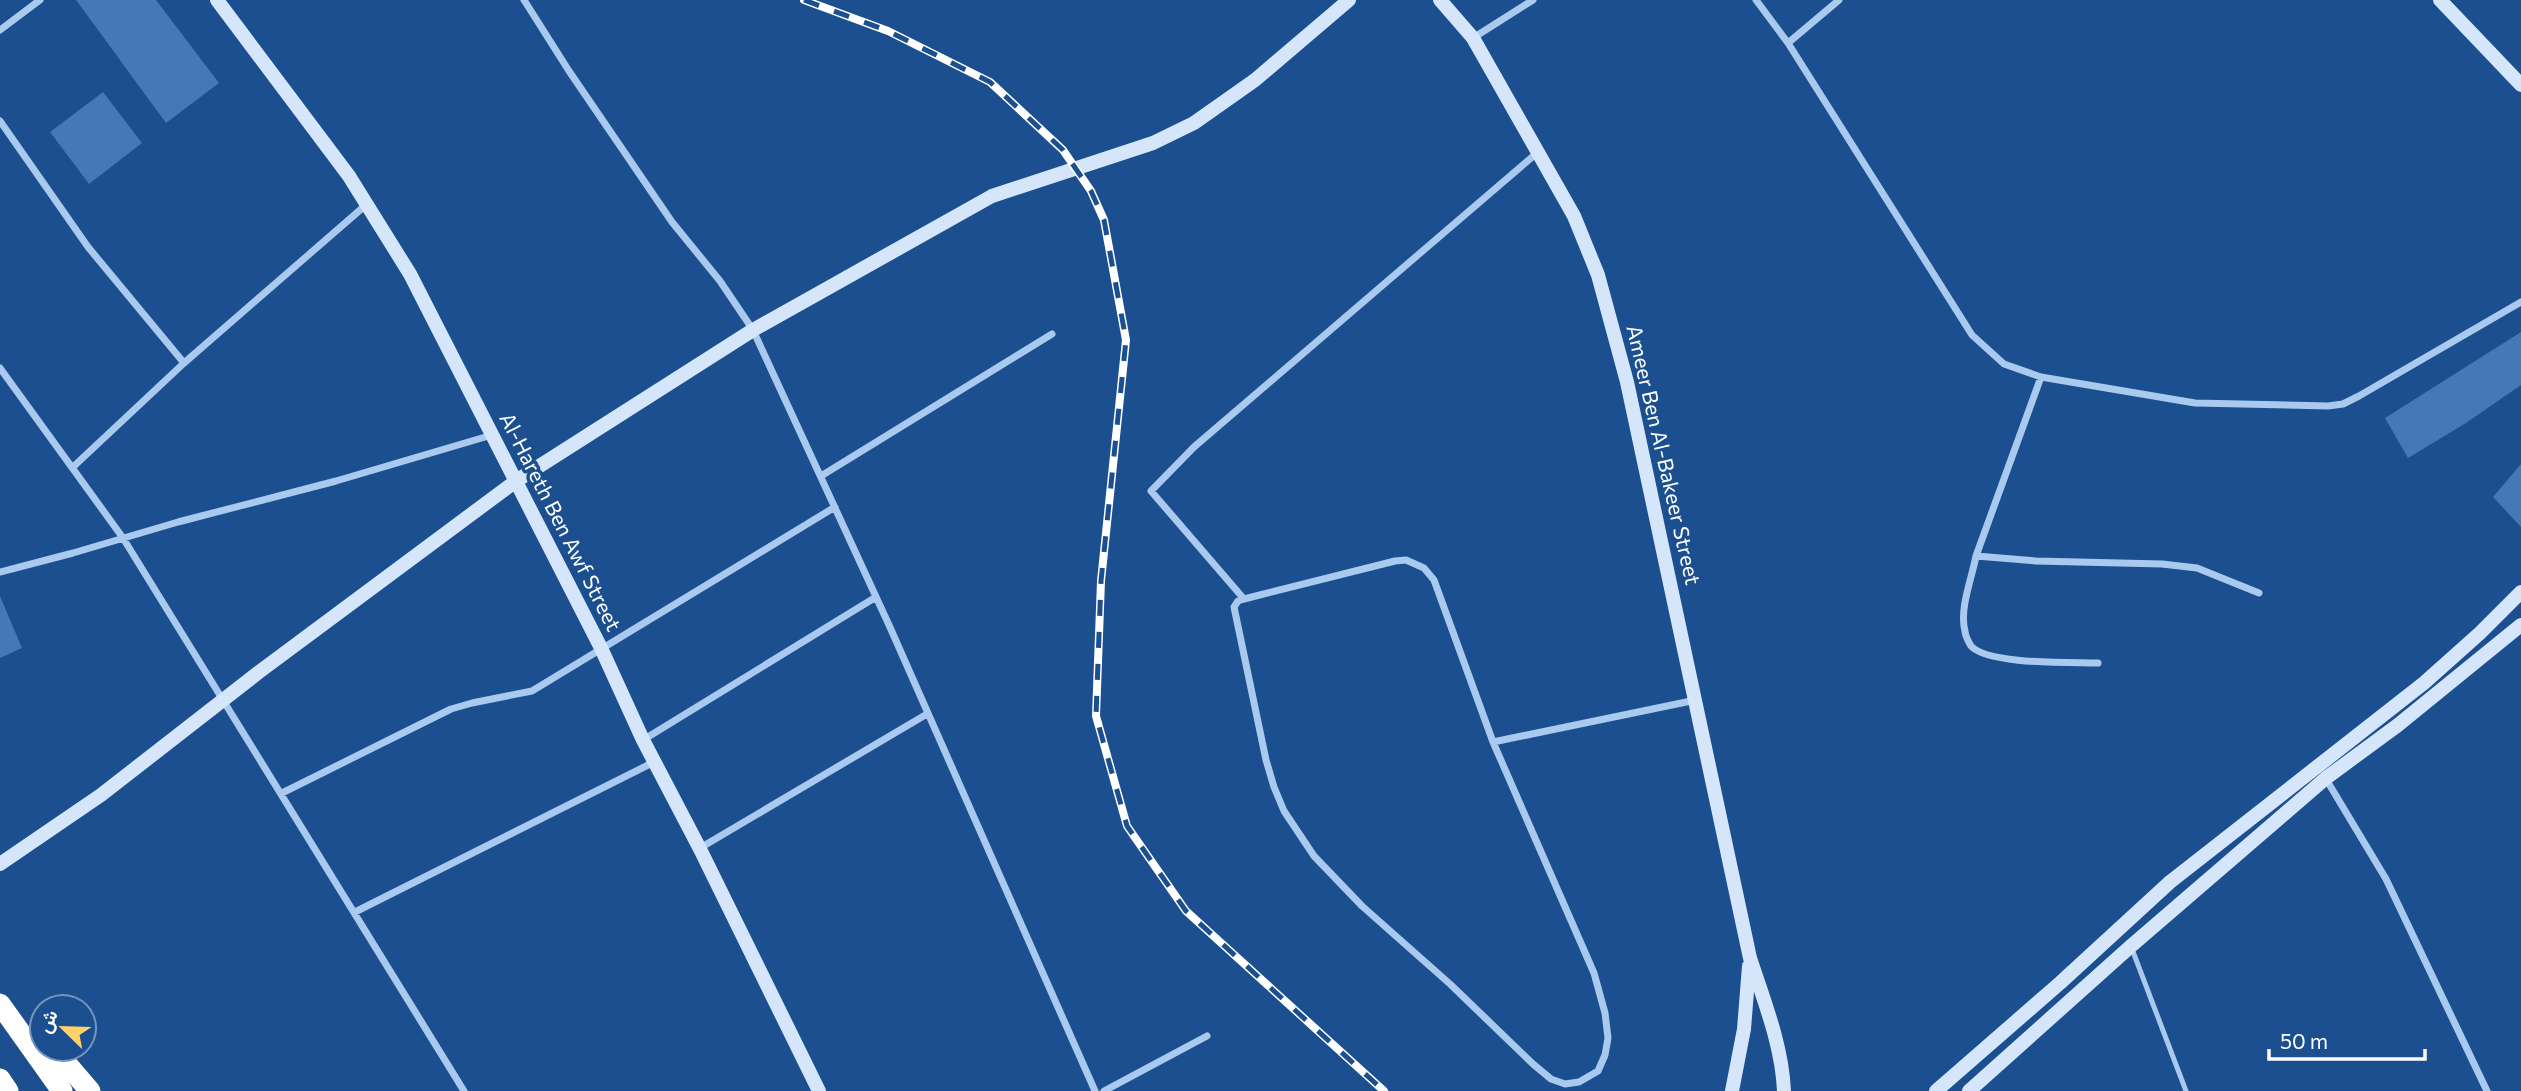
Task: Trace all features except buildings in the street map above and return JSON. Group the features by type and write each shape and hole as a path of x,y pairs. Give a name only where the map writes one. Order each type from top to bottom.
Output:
{"highway":[{"path":"0,1004 28,1026"},
{"path":"0,1004 62,1091"},
{"path":"66,1063 90,1091"},
{"path":"0,1079 8,1091"}],"street":[{"path":"0,30 40,0"},
{"name":"Al-Hareth Ben Awf Street","path":"217,0 349,176 410,274 601,648 642,740 700,849 819,1091"},
{"path":"524,0 672,222 720,281 753,330 876,597 1096,1091"},
{"path":"0,864 101,795 259,672 516,481 753,330 992,196 1153,143 1194,123 1255,80 1349,0"},
{"name":"Ameer Ben Al-Bakeer Street","path":"1440,0 1473,38 1574,216 1598,275 1627,382 1750,958 1772,1024 1784,1091"},
{"path":"1473,38 1533,0"},
{"path":"1756,0 1788,43 1972,335 2004,364 2041,377 2195,403 2328,406 2343,404 2359,396 2521,302"},
{"path":"1788,43 1839,0"},
{"path":"2440,0 2521,85"},
{"path":"0,121 88,247 184,363"},
{"path":"1244,599 1151,491 1204,438 1538,152"},
{"path":"74,467 184,363 367,204"},
{"path":"821,476 1052,334"},
{"path":"0,368 124,538 464,1091"},
{"path":"2041,377 1976,556 1964,611 1964,630 1971,645 1980,652 2016,660 2098,663"},
{"path":"0,572 336,481 493,435"},
{"path":"282,793 451,709 533,691 835,507"},
{"path":"1976,556 2197,568 2259,593"},
{"path":"1395,561 1416,563 1434,580 1493,742 1594,973 1605,1013 1608,1038 1605,1055 1598,1071 1579,1082 1565,1084 1551,1079 1533,1064 1450,984 1362,906 1314,856 1284,811 1266,760 1234,607 1238,601 1244,599 1395,561"},
{"path":"1936,1091 2060,984 2170,882 2424,683 2521,592"},
{"path":"642,740 876,597"},
{"path":"1969,1091 1985,1085 2131,946 2326,778 2398,725 2521,625"},
{"path":"1493,742 1696,700"},
{"path":"700,849 927,714"},
{"path":"355,912 655,762"},
{"path":"2326,778 2386,879 2487,1091"},
{"name":"Ameer Ben Al-Bakeer Street","path":"1732,1091 1744,1029 1750,958"},
{"path":"1104,1091 1208,1036"}],"lane":[{"path":"2131,946 2186,1091"}],"railway":[{"path":"804,0 888,31 990,82 1063,150 1091,191 1104,220 1126,340 1101,581 1096,716 1127,826 1186,911 1384,1091"}]}
